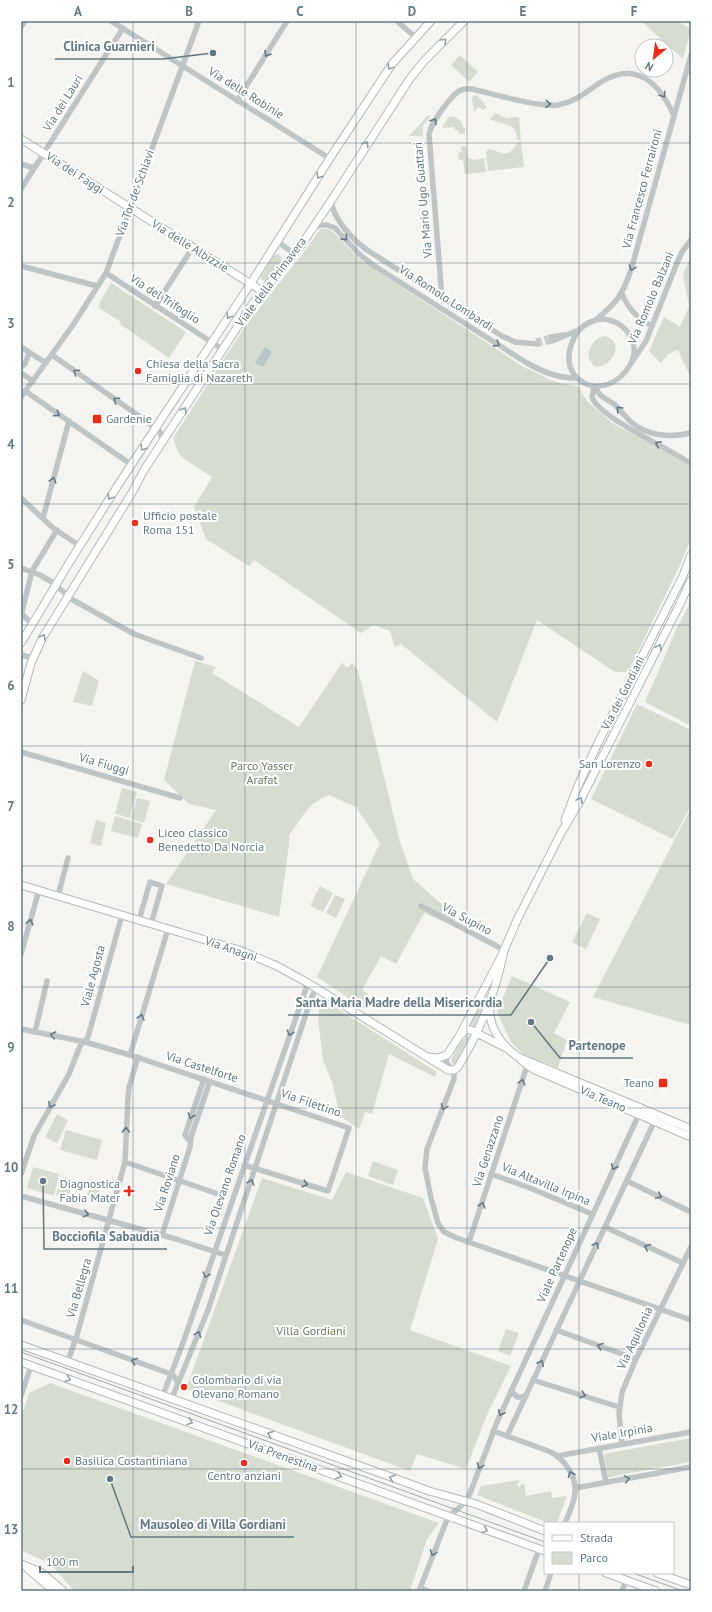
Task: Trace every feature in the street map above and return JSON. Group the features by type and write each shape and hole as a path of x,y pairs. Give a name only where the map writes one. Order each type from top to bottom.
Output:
{"main road":[{"name":"Viale della Primavera","path":"55,585 392,64 431,21"},
{"name":"Viale della Primavera","path":"68,595 162,442 222,349 262,291 294,254 312,229 412,75 464,21"},
{"name":"Via dei Faggi","path":"21,139 129,208"},
{"name":"Via delle Albizzie","path":"129,208 262,291"},
{"name":"Via dei Gordiani","path":"561,834 581,778 683,576 691,555"},
{"name":"Via dei Gordiani","path":"447,1055 460,1035 504,950 517,920 561,834 580,801 691,580"},
{"path":"21,643 55,585"},
{"path":"21,700 33,658 43,637 68,595"},
{"name":"Via Anagni","path":"21,885 168,928 256,957 277,966 308,983 422,1055 446,1069 454,1070"},
{"name":"Via dei Gordiani","path":"454,1070 458,1067 476,1032 491,998 499,974 504,950"},
{"name":"Via Teano","path":"491,998 491,1022 507,1050 518,1057 601,1095"},
{"path":"460,1035 468,1030 476,1032 507,1050"},
{"path":"468,1046 479,1040 485,1039 494,1042"},
{"name":"Via Anagni","path":"422,1055 436,1058 447,1055"},
{"name":"Via Teano","path":"518,1057 527,1066 658,1118 691,1129"},
{"name":"Via Teano","path":"658,1118 691,1137"},
{"name":"Via Prenestina","path":"21,1345 429,1491 466,1500 544,1531"},
{"name":"Via Prenestina","path":"21,1364 31,1366 542,1550"},
{"path":"21,1564 44,1581 54,1591"},
{"path":"21,1564 42,1572 63,1591"},
{"path":"609,1574 656,1591"},
{"path":"660,1574 691,1585"}],"street":[{"path":"21,27 25,21"},
{"name":"Via delle Robinie","path":"111,21 330,158"},
{"name":"Via Tor de' Schiavi","path":"21,397 52,355 106,274 199,21"},
{"path":"237,101 288,21"},
{"path":"399,22 415,37"},
{"name":"Via dei Lauri","path":"21,189 123,28"},
{"name":"Via Francesco Ferraironi","path":"597,319 614,305 622,294 636,257 691,56"},
{"name":"Via Mario Ugo Guattari","path":"442,298 428,134 434,121 457,93 465,89 472,89 537,103 559,105 578,98 609,78 623,74 632,74 645,79 656,86 667,102 674,116"},
{"path":"21,164 34,168"},
{"name":"Via Romolo Lombardi","path":"331,201 333,210 338,219 364,248 507,339 527,344 536,342"},
{"name":"Via Romolo Lombardi","path":"312,229 321,224 336,228 359,254 373,265 527,363 551,374 567,378 577,378"},
{"name":"Via Romolo Balzani","path":"631,364 644,346 677,263 682,252 691,240"},
{"path":"277,241 294,254"},
{"path":"155,306 193,247"},
{"path":"21,266 97,286"},
{"name":"Via del Trifoglio","path":"106,274 222,349"},
{"path":"622,294 638,317 652,326"},
{"path":"597,319 613,321 620,324 628,331 634,345 631,364 615,382 595,387 585,384 577,378 570,368 568,359 573,340 580,330 588,323 597,319"},
{"path":"551,339 580,330"},
{"path":"21,347 46,363"},
{"path":"21,367 25,364 29,353"},
{"path":"52,355 156,428 160,433 162,442"},
{"path":"21,373 33,381"},
{"path":"595,387 599,394 615,405 630,421 640,428 662,435 691,433"},
{"path":"595,387 592,397 597,405 630,429 675,453 691,464"},
{"path":"25,391 132,465"},
{"path":"43,518 69,421"},
{"path":"21,498 56,530 80,546"},
{"path":"32,624 21,614 32,571 56,530"},
{"path":"21,568 32,571 55,585 73,600 134,634 201,658"},
{"path":"21,655 33,658"},
{"name":"Via Fiuggi","path":"21,752 180,798"},
{"path":"58,896 68,858"},
{"path":"139,920 150,882 162,886 151,924"},
{"path":"21,954 39,890"},
{"name":"Via Supino","path":"421,906 504,950"},
{"name":"Viale Agosta","path":"21,1174 34,1136 69,1074 80,1046 88,1037 122,915"},
{"path":"130,1055 168,928"},
{"path":"35,1032 47,981"},
{"name":"Via Olevano Romano","path":"163,1395 178,1356 308,983"},
{"name":"Via Olevano Romano","path":"172,1398 208,1310 225,1255 316,988"},
{"name":"Via Castelforte","path":"21,1030 85,1042 138,1057 267,1099"},
{"path":"447,1055 447,1065 454,1070"},
{"path":"138,1057 129,1087 125,1162 224,1196"},
{"name":"Via Genazzano","path":"470,1242 527,1066"},
{"name":"Via dei Gordiani","path":"454,1070 453,1082 425,1157 425,1171 431,1198 436,1219 442,1230 452,1236 691,1320"},
{"name":"Via Roviano","path":"162,1235 179,1181 207,1080"},
{"name":"Via Filettino","path":"255,1168 328,1191 349,1128 267,1099"},
{"name":"Viale Partenope","path":"466,1500 469,1496 493,1431 640,1111"},
{"path":"507,1436 556,1330 658,1118"},
{"name":"Via Bellegra","path":"68,1361 125,1162"},
{"path":"244,1165 255,1168"},
{"name":"Via Altavilla Irpina","path":"492,1174 592,1214"},
{"path":"627,1181 691,1212"},
{"path":"21,1196 162,1235 225,1255"},
{"path":"605,1227 683,1263"},
{"name":"Via Aquilonia","path":"622,1443 619,1407 624,1387 636,1359 691,1247"},
{"path":"21,1320 171,1374 178,1383"},
{"path":"556,1330 636,1359"},
{"path":"178,1356 184,1360 189,1358"},
{"path":"21,1396 31,1366"},
{"path":"533,1380 619,1407"},
{"path":"511,1391 517,1397 526,1395"},
{"path":"493,1431 557,1456 570,1472 575,1488 574,1496 565,1522"},
{"name":"Viale Irpinia","path":"557,1456 622,1443 691,1432"},
{"path":"599,1448 606,1482"},
{"path":"575,1488 691,1467"},
{"path":"428,1591 420,1590 448,1516 466,1500"},
{"path":"524,1591 542,1550"},
{"path":"545,1591 551,1574"},
{"path":"622,1591 626,1580"}],"green space":[{"path":"641,21 677,21 691,29 683,59 674,51 674,38 660,38"},
{"path":"460,55 478,72 469,82 451,65"},
{"path":"477,95 487,107 483,110 478,107 474,112 472,98 473,96"},
{"path":"495,113 506,118 519,117 521,140 517,140 517,134 512,127 490,119"},
{"path":"428,115 430,117 423,125 423,136 409,136"},
{"path":"449,117 457,118 460,121 463,128 465,128 465,133 459,134 458,130 455,130 454,127 443,128 443,125"},
{"path":"521,142 524,167 488,171 486,152 488,149 506,153 510,152 517,143"},
{"path":"461,146 465,146 467,149 468,158 475,160 484,158 486,172 465,174 463,160 459,160 458,153 462,152"},
{"path":"322,229 328,229 333,232 359,259 522,366 555,382 579,387 587,401 612,423 671,454 691,468 691,538 681,563 628,672 615,672 537,620 497,722 401,644 395,647 390,631 374,625 361,633 254,560 249,566 206,539 194,507 212,477 183,458 178,452 173,438 244,328 308,247 318,232"},
{"path":"277,254 281,257 282,261 267,281 264,281 261,279 261,276 274,255"},
{"path":"691,257 691,378 678,350 668,354 661,363 649,351 664,317 680,327 689,306 683,275"},
{"path":"111,283 186,332 169,358 120,324 121,322 99,308 100,302"},
{"path":"605,336 615,343 614,354 611,360 606,364 594,366 589,359 590,347 595,341"},
{"path":"691,601 691,726 645,702 677,628"},
{"name":"Parco Yasser Arafat","path":"195,661 216,667 212,673 299,727 342,663 347,668 352,663 358,670 400,842 413,879 456,917 451,925 424,913 396,964 381,956 362,990 368,994 365,1009 317,977 380,843 356,807 329,795 310,806 289,835 289,845 279,917 166,884 216,810 189,804 164,780"},
{"path":"83,671 99,681 92,706 73,702"},
{"name":"San Lorenzo","path":"637,704 691,730 691,805 673,839 591,799"},
{"path":"122,788 137,792 130,818 115,814"},
{"path":"137,798 150,801 144,823 131,819"},
{"path":"691,808 691,1025 593,997"},
{"path":"115,816 142,824 138,838 111,831"},
{"path":"96,820 106,823 101,846 90,843"},
{"path":"320,886 333,893 323,912 310,906"},
{"path":"335,895 345,899 336,918 326,913"},
{"path":"587,913 600,919 586,949 572,942"},
{"path":"512,976 570,1002 554,1033 567,1040 558,1068 523,1054 511,1042 497,1012"},
{"path":"488,995 483,1012 475,1027 470,1024"},
{"path":"329,1003 437,1072 435,1077 389,1054 372,1114 365,1112 359,1129 340,1116 332,1082 323,1060 318,1018 319,1006"},
{"path":"470,1036 456,1063 453,1064 451,1061 458,1046 463,1040"},
{"path":"57,1114 68,1120 57,1143 45,1137"},
{"path":"66,1130 102,1140 97,1160 60,1150"},
{"path":"373,1161 398,1170 393,1185 368,1176"},
{"path":"33,1167 59,1174 54,1196 27,1188"},
{"name":"Villa Gordiani","path":"346,1172 423,1198 438,1239 410,1330 511,1366 486,1417 466,1469 417,1454 410,1471 186,1389 262,1178 332,1200"},
{"path":"62,1177 73,1180 68,1198 56,1195"},
{"path":"91,1184 100,1186 97,1198 87,1195"},
{"path":"506,1329 519,1333 510,1356 498,1351"},
{"path":"50,1383 439,1523 427,1539 410,1591 74,1591 56,1570 46,1562 21,1550 21,1418 29,1393"},
{"path":"691,1438 691,1462 608,1477 604,1454"},
{"path":"519,1480 517,1485 519,1487 524,1484 526,1496 551,1491 552,1498 567,1496 557,1522 545,1522 477,1495 481,1486"}],"shaded area":[{"path":"265,347 272,352 263,367 255,363"}],"tunnel":[{"path":"536,341 551,337"},
{"path":"537,344 552,341"}],"tram line":[{"path":"21,1352 544,1542"},
{"path":"636,1574 683,1591"}],"place":[{"name":"Clinica Guarnieri","path":"213,53"},
{"name":"Chiesa della Sacra Famiglia di Nazareth","path":"138,371"},
{"name":"Gardenie","path":"97,419"},
{"name":"Ufficio postale Roma 151","path":"135,523"},
{"name":"San Lorenzo","path":"649,764"},
{"name":"Liceo classico Benedetto Da Norcia","path":"150,840"},
{"name":"Santa Maria Madre della Misericordia","path":"550,958"},
{"name":"Partenope","path":"531,1022"},
{"name":"Teano","path":"663,1083"},
{"name":"Bocciofila Sabaudia","path":"43,1181"},
{"name":"Diagnostica Fabia Mater","path":"129,1191"},
{"name":"Colombario di via Olevano Romano","path":"184,1387"},
{"name":"Basilica Costantiniana","path":"67,1461"},
{"name":"Centro anziani","path":"244,1463"},
{"name":"Mausoleo di Villa Gordiani","path":"110,1479"}]}
